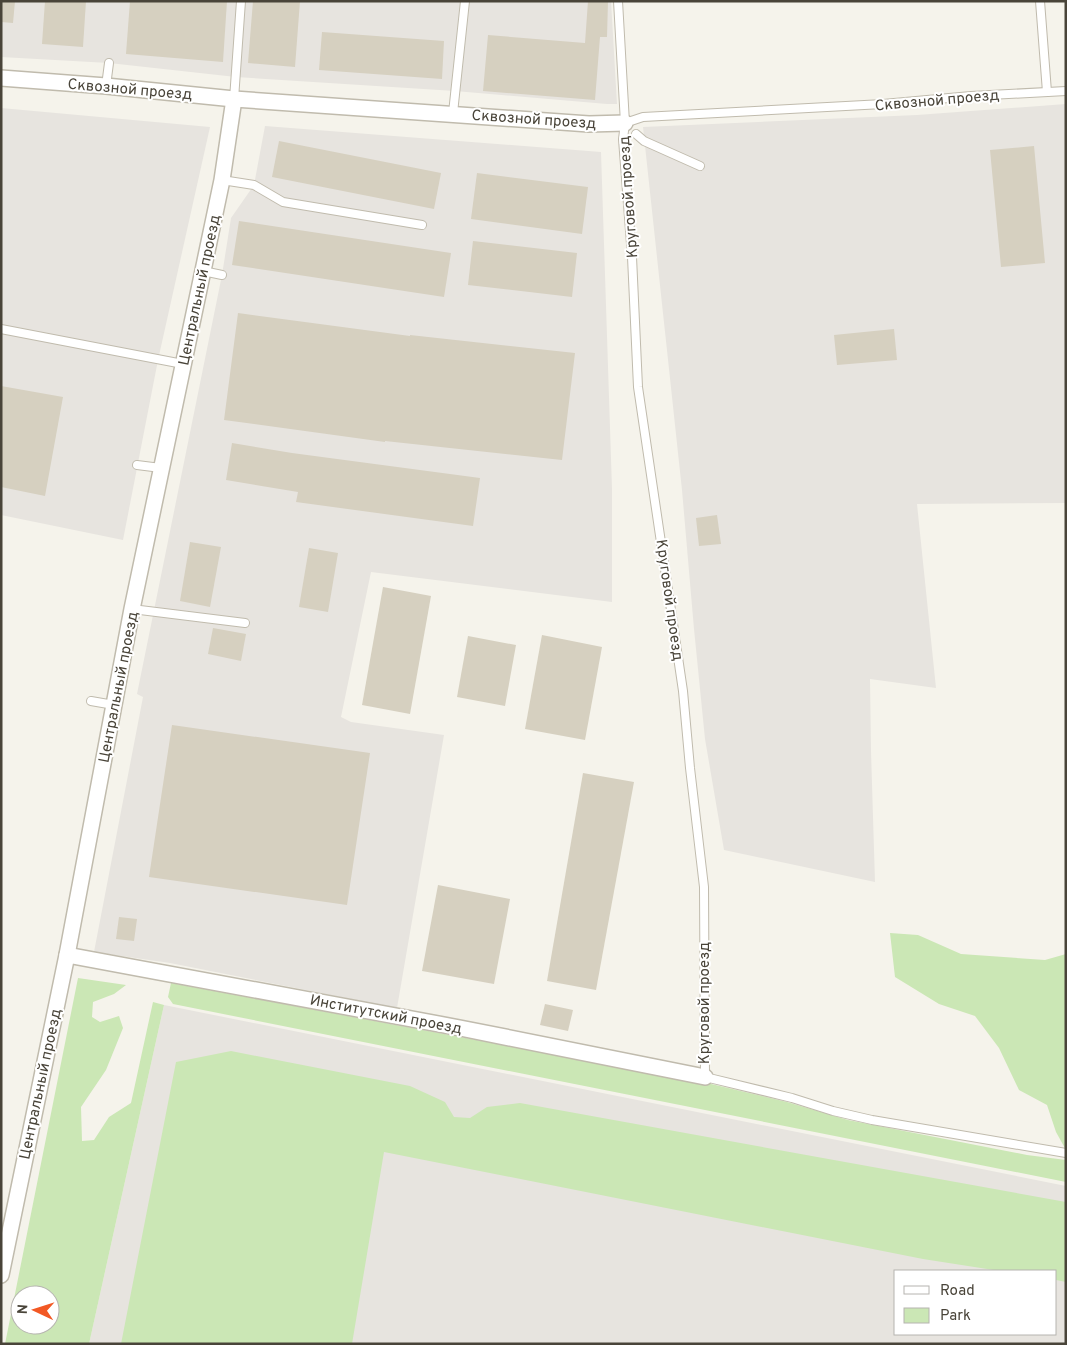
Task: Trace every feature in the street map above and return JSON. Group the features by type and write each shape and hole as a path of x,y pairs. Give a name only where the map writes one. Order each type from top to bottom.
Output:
{"street":[{"name":"Сквозной проезд","path":"1,78 234,99 452,113 630,128"},
{"name":"Центральный проезд","path":"1,1275 67,955 132,609 222,180 234,99"},
{"name":"Институтский проезд","path":"67,955 460,1024 705,1077"}],"lane":[{"path":"234,99 242,1"},
{"path":"452,113 466,1"},
{"name":"Круговой проезд","path":"618,1 630,128 622,139 632,257 638,387 683,691 704,887 705,1077"},
{"path":"1040,1 1047,92"},
{"path":"106,86 108,64"},
{"name":"Сквозной проезд","path":"630,128 643,117 874,105 971,96 1066,91"},
{"path":"630,128 644,141 700,166"},
{"path":"222,180 254,185 283,202 422,225"},
{"path":"203,271 222,275"},
{"path":"1,329 183,364"},
{"path":"137,465 162,468"},
{"path":"132,609 245,623"},
{"path":"91,701 114,705"},
{"path":"705,1077 872,1120 1066,1153"}],"shaded area":[{"path":"1,1 611,1 617,104 455,91 236,77 109,63 1,57"},
{"path":"1066,104 1066,503 917,504 936,688 870,679 875,882 724,850 705,739 682,490 643,127 917,115"},
{"path":"1,108 210,127 158,360 123,540 1,515"},
{"path":"265,126 601,152 612,489 612,602 371,572 341,717 351,722 444,735 397,1008 170,963 94,952 143,697 137,694 222,275 231,218 254,185"},
{"path":"164,1005 1066,1186 1066,1344 89,1344"}],"green space":[{"path":"890,933 918,935 961,954 1045,960 1066,954 1066,1150 1056,1132 1047,1105 1019,1090 999,1048 975,1016 939,1004 895,977"},
{"path":"78,978 126,985 114,994 93,1002 92,1017 100,1022 119,1016 123,1028 106,1070 81,1107 82,1141 94,1140 109,1117 131,1103 153,1002 164,1005 89,1344 5,1344 10,1319 10,1335 60,1335 60,1285 17,1285"},
{"path":"171,983 707,1083 787,1102 848,1120 1027,1155 1066,1160 1066,1182 173,1004 168,997"},
{"path":"231,1051 410,1086 445,1102 454,1117 470,1118 487,1107 520,1103 1066,1202 1066,1282 1057,1280 1057,1270 994,1270 923,1259 384,1152 352,1344 121,1344 176,1062"}],"building":[{"path":"1,1 15,1 13,23 1,22"},
{"path":"45,1 86,1 83,47 42,44"},
{"path":"130,1 227,1 223,62 126,54"},
{"path":"253,1 300,1 295,67 248,63"},
{"path":"588,1 608,1 607,37 600,37 595,100 483,91 488,35 585,43"},
{"path":"322,32 444,41 442,79 319,70"},
{"path":"279,141 441,173 434,209 272,177"},
{"path":"1034,146 1045,263 1001,267 990,150"},
{"path":"477,173 588,187 582,234 471,219"},
{"path":"239,221 451,253 444,297 232,265"},
{"path":"473,241 577,253 572,297 468,285"},
{"path":"238,313 410,336 575,353 562,460 385,442 224,420"},
{"path":"894,329 897,360 837,365 834,335"},
{"path":"1,386 63,397 45,496 1,487"},
{"path":"232,443 292,453 480,478 473,526 296,502 298,492 226,480"},
{"path":"717,515 721,544 699,546 696,518"},
{"path":"190,542 221,547 210,607 180,601"},
{"path":"309,548 338,553 328,612 299,607"},
{"path":"383,587 431,596 410,714 362,705"},
{"path":"213,628 246,634 241,661 208,654"},
{"path":"542,635 602,647 585,740 525,729"},
{"path":"468,636 516,645 505,706 457,697"},
{"path":"172,725 370,753 347,905 149,877"},
{"path":"583,773 634,782 596,990 547,981"},
{"path":"438,885 510,899 494,984 422,971"},
{"path":"119,917 137,919 134,941 116,939"},
{"path":"545,1004 573,1010 568,1031 540,1025"}]}
